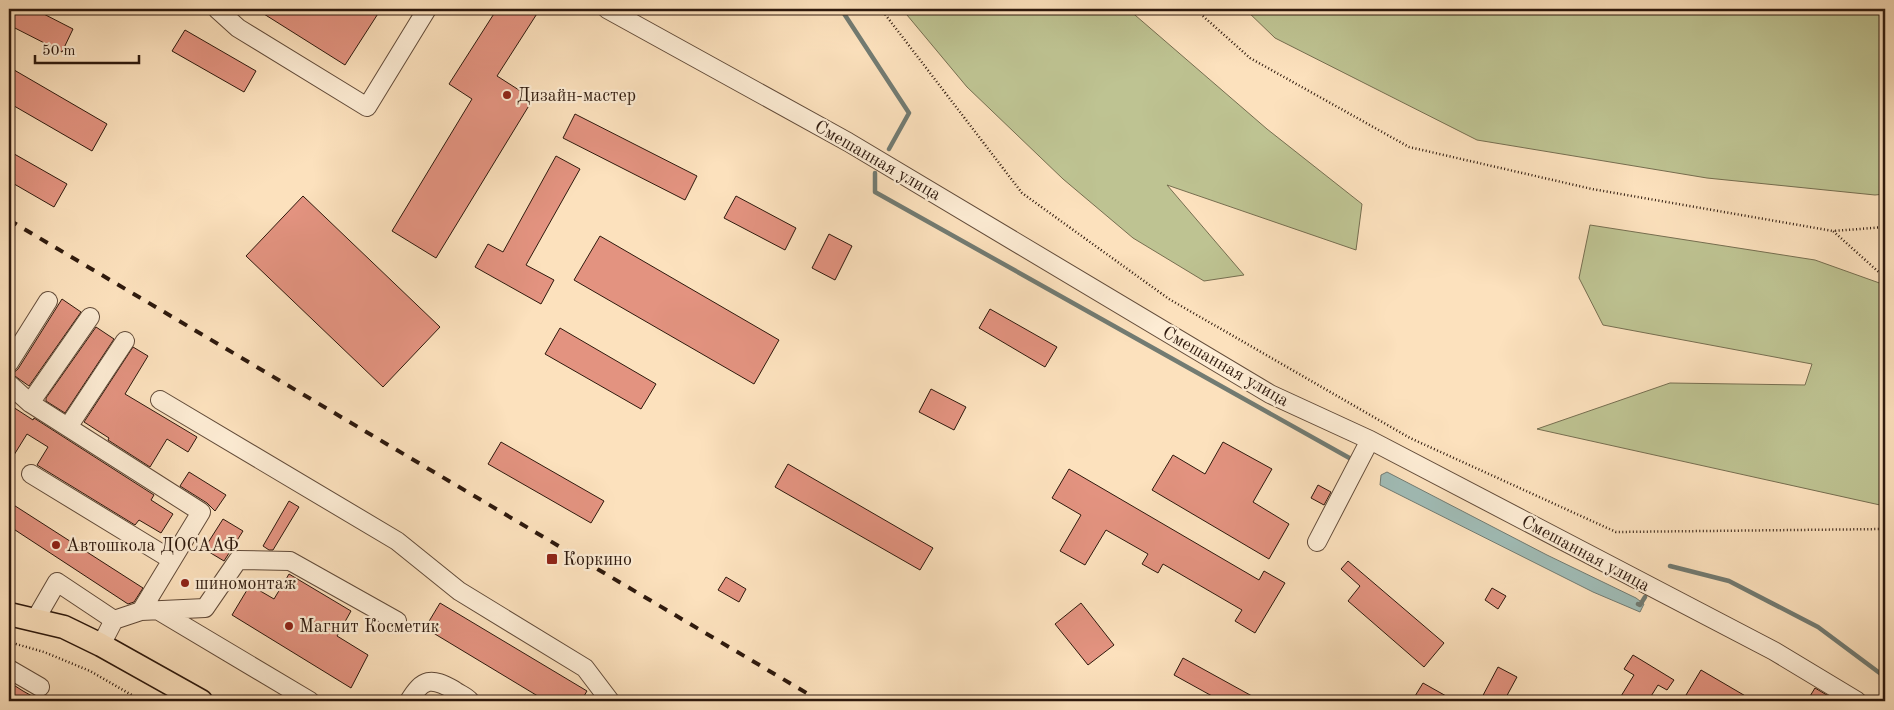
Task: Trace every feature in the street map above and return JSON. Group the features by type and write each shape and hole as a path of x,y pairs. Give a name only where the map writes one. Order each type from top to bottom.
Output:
{"main road":[{"path":"9,614 64,627 101,645 201,701"}],"street":[{"path":"217,9 238,28 367,107 427,9"},
{"name":"Смешанная улица","path":"607,9 848,142 1270,394 1370,440 1774,651 1858,701"},
{"path":"9,363 48,301"},
{"path":"30,403 90,316"},
{"path":"68,427 125,341"},
{"path":"9,384 30,403 201,512 172,560 150,611"},
{"path":"160,400 397,540 458,591 585,668 610,701"},
{"path":"1317,542 1370,440"},
{"path":"31,474 172,560"},
{"path":"35,620 56,582 114,620 150,611 205,608 238,560 290,561 397,621"},
{"path":"150,611 310,701"},
{"path":"101,645 114,620"},
{"path":"9,670 40,687"},
{"path":"409,701 416,689 427,682 440,682 470,701"}],"path":[{"path":"881,9 1022,193 1169,299 1410,438 1616,532 1885,529"},
{"path":"1195,9 1250,58 1409,147 1592,188 1833,231 1885,227"},
{"path":"1833,231 1885,276"},
{"path":"9,642 44,652 90,671 136,700 142,701"}],"green space":[{"path":"902,9 1128,9 1267,129 1362,204 1356,250 1167,185 1244,275 1204,281 1133,238 1063,179 967,87"},
{"path":"1245,9 1885,9 1885,194 1875,195 1707,178 1477,140 1275,38"},
{"path":"1590,225 1815,260 1885,285 1885,503 1880,505 1537,429 1670,383 1805,385 1812,364 1603,325 1579,278"}],"water":[{"path":"1387,472 1547,555 1636,598 1644,604 1640,612 1593,592 1380,485 1381,475"}],"building":[{"path":"9,9 34,9 73,29 62,52 9,25"},
{"path":"256,9 381,9 345,65"},
{"path":"497,9 540,9 497,76 533,99 436,258 392,231 472,99 449,84"},
{"path":"185,30 256,71 244,92 172,51"},
{"path":"9,67 107,124 92,151 9,103"},
{"path":"575,114 697,176 685,200 563,138"},
{"path":"9,151 67,184 54,207 9,181"},
{"path":"556,156 580,169 526,265 554,280 541,304 475,267 488,244 503,252"},
{"path":"303,196 440,327 383,387 246,256"},
{"path":"736,196 796,228 785,250 724,218"},
{"path":"829,234 852,246 835,280 812,268"},
{"path":"600,236 779,340 754,384 574,280"},
{"path":"62,299 81,312 29,386 12,374 18,369"},
{"path":"990,309 1057,347 1045,367 979,328"},
{"path":"96,327 114,339 65,413 46,401 46,398"},
{"path":"560,328 656,384 641,409 545,354"},
{"path":"133,347 148,356 125,394 197,437 188,452 167,439 150,467 84,422"},
{"path":"931,389 966,407 954,430 919,412"},
{"path":"13,407 33,420 34,418 154,495 151,500 173,514 161,533 139,520 135,525 37,465 48,447 27,434 9,463 9,414"},
{"path":"501,442 604,501 591,523 488,464"},
{"path":"1223,442 1272,469 1253,502 1289,524 1269,559 1152,490 1173,455 1205,474"},
{"path":"788,464 933,548 920,570 775,487"},
{"path":"1069,469 1259,580 1264,571 1285,583 1255,633 1235,621 1242,610 1163,564 1158,573 1142,564 1148,554 1106,530 1085,565 1060,551 1081,515 1052,498"},
{"path":"189,472 226,495 215,511 207,503 180,486"},
{"path":"1318,485 1331,492 1324,505 1311,498"},
{"path":"289,501 299,507 273,550 269,550 263,546"},
{"name":"Автошкола ДОСААФ","path":"9,502 143,588 134,602 128,604 9,526"},
{"path":"223,519 243,531 224,561 204,549"},
{"path":"1348,561 1444,643 1424,667 1348,601 1360,586 1341,569"},
{"path":"289,574 351,611 337,636 368,655 351,688 232,615 250,585 274,599"},
{"path":"726,577 746,589 739,602 718,590"},
{"path":"1492,588 1506,596 1498,609 1485,600"},
{"path":"440,603 587,691 581,701 546,701 425,628"},
{"path":"1081,603 1114,645 1088,665 1055,624"},
{"path":"1633,655 1674,680 1667,690 1658,685 1648,701 1618,701 1634,675 1624,669"},
{"path":"1183,658 1261,701 1221,701 1174,675"},
{"path":"1498,667 1517,677 1504,701 1480,701"},
{"path":"1701,670 1754,701 1689,701 1692,698 1686,695"},
{"path":"9,682 23,691 41,701 9,701"},
{"path":"1423,683 1455,701 1412,701"},
{"path":"1815,688 1837,701 1807,701"}],"waterway":[{"path":"841,9 909,113 889,149"},
{"path":"875,173 875,192 1353,460"},
{"path":"1670,566 1729,581 1818,627 1885,677"},
{"path":"1638,604 1640,605 1645,597"}],"railway":[{"path":"9,220 820,701"}],"place":[{"name":"Дизайн-мастер","path":"507,95"},
{"name":"Автошкола ДОСААФ","path":"56,545"},
{"name":"Коркино","path":"552,559"},
{"name":"шиномонтаж","path":"185,583"},
{"name":"Магнит Косметик","path":"289,626"}]}
